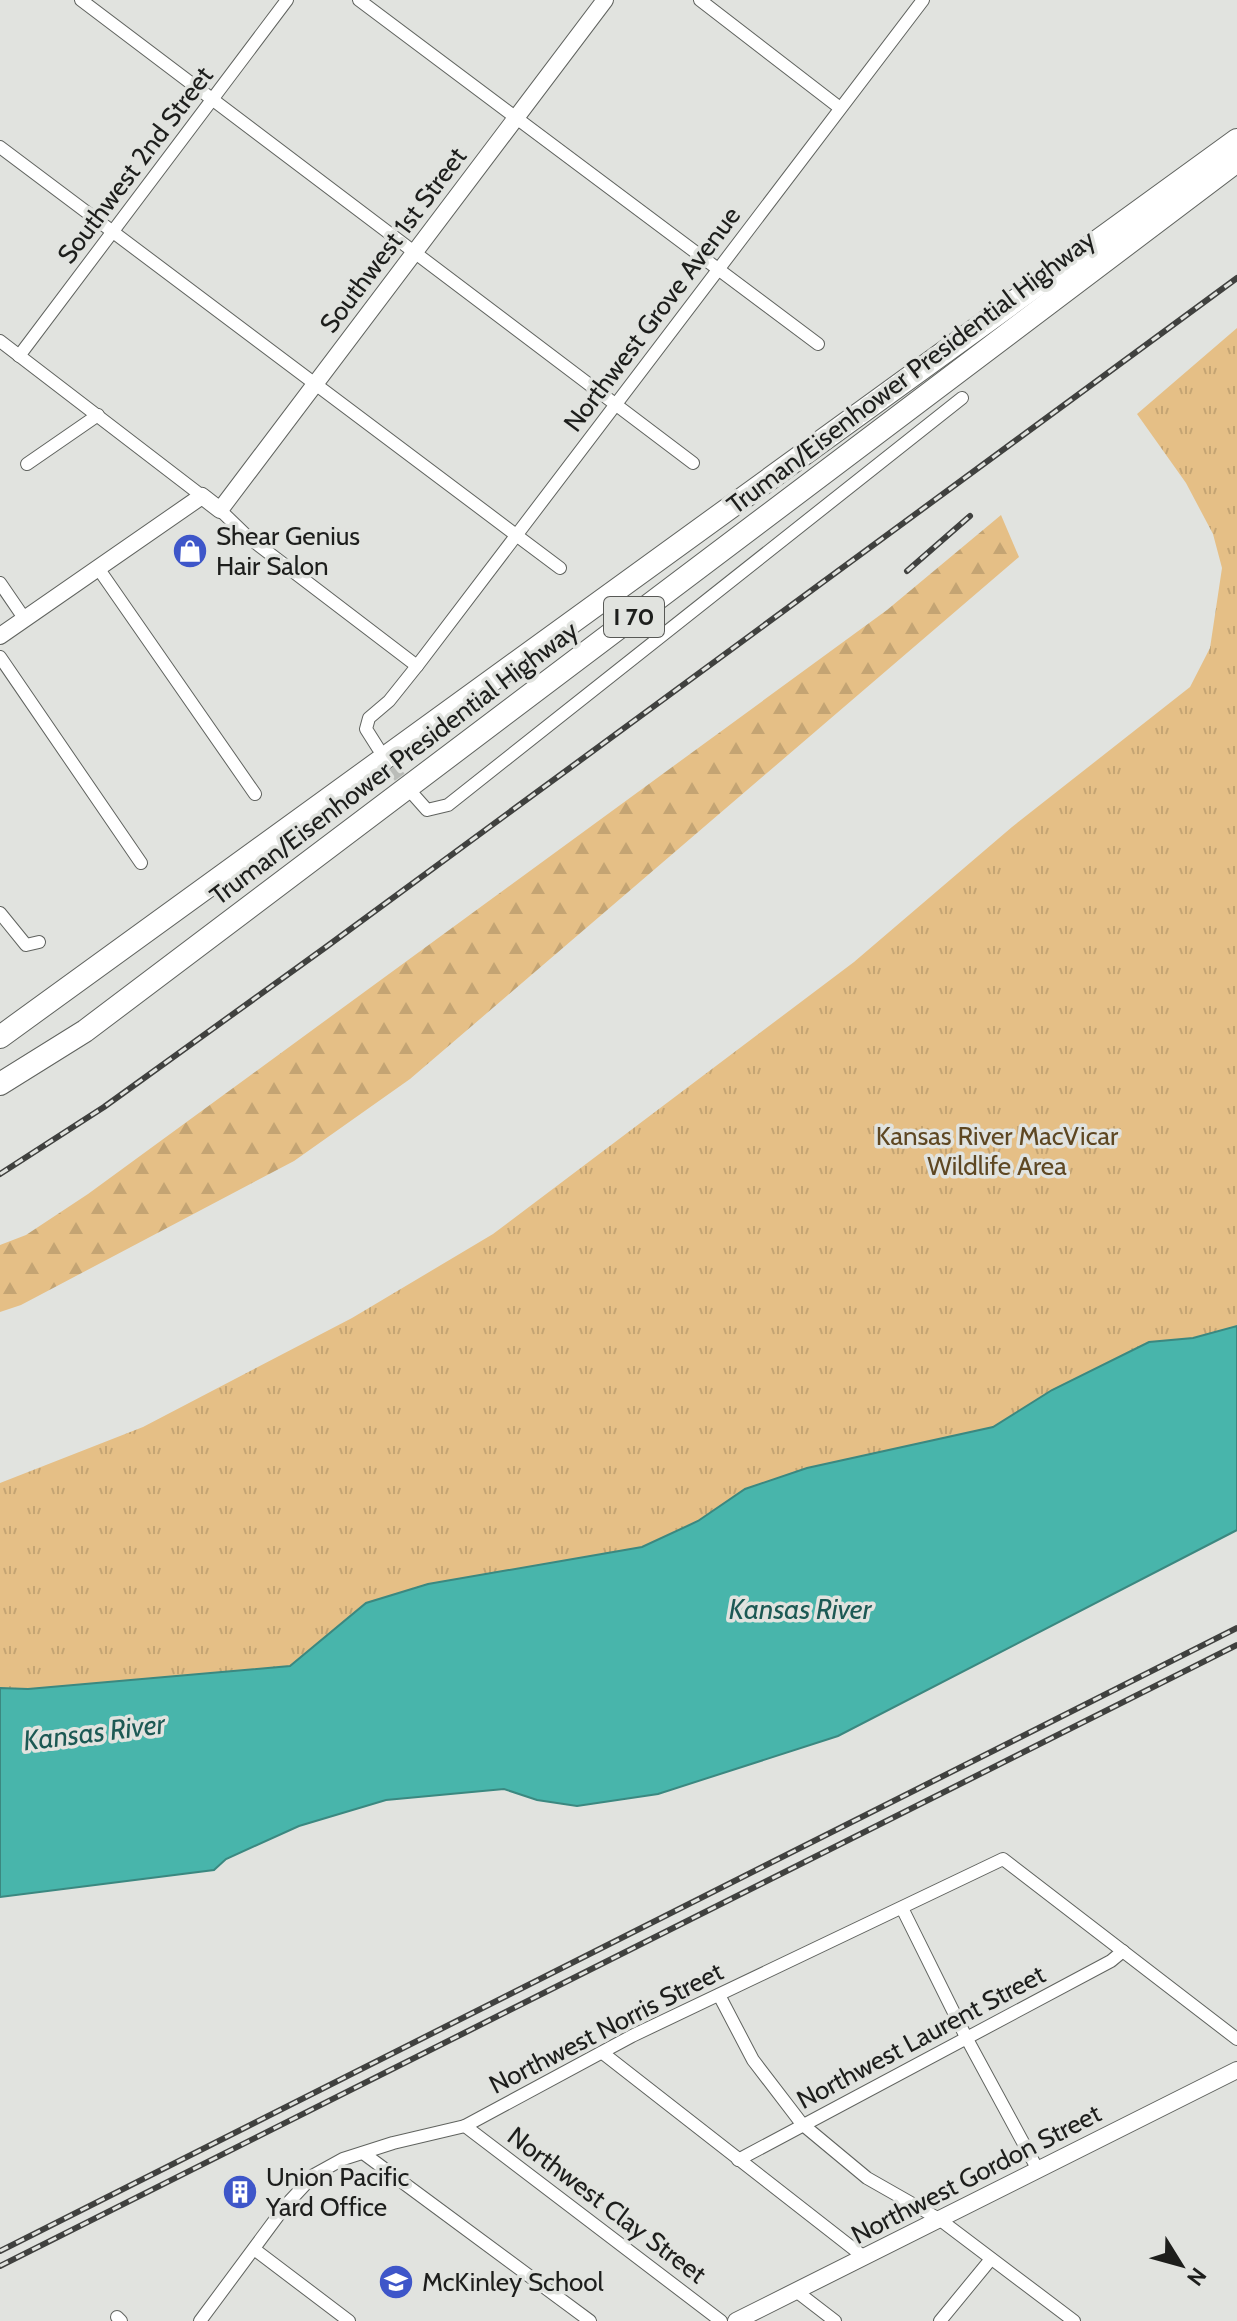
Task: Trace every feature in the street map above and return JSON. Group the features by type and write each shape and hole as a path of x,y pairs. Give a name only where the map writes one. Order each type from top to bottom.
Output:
{"highway":[{"name":"Truman/Eisenhower Presidential Highway","path":"0,1037 1237,140"},
{"name":"Truman/Eisenhower Presidential Highway","path":"0,1084 85,1031 1237,161"}],"street":[{"path":"81,0 693,463"},
{"name":"Southwest 2nd Street","path":"19,356 287,0"},
{"path":"359,0 716,271 818,344"},
{"name":"Southwest 1st Street","path":"220,510 605,0"},
{"path":"700,0 840,108"},
{"name":"Northwest Grove Avenue","path":"378,748 366,729 369,718 394,696 923,0"},
{"path":"0,147 560,568"},
{"path":"0,341 417,666"},
{"path":"411,792 427,810 448,805 962,398"},
{"path":"27,464 98,415"},
{"path":"0,636 202,496"},
{"path":"98,568 255,794"},
{"path":"0,583 24,618"},
{"path":"0,657 141,863"},
{"path":"0,913 21,942 30,946 39,942"},
{"name":"Northwest Norris Street","path":"254,2249 314,2175 363,2153 465,2126 604,2054 632,2036 998,1861 1008,1862 1123,1951"},
{"path":"902,1908 967,2039 1038,2170"},
{"path":"1123,1951 1237,2039"},
{"name":"Northwest Laurent Street","path":"738,2160 1111,1961 1123,1951"},
{"path":"719,1995 753,2060 802,2124 867,2178 939,2219 1074,2321"},
{"path":"604,2054 864,2257"},
{"name":"Northwest Gordon Street","path":"736,2321 1237,2070"},
{"name":"Northwest Clay Street","path":"465,2126 673,2281 721,2321"},
{"path":"363,2153 590,2321"},
{"path":"200,2321 254,2249 349,2321"},
{"path":"940,2321 991,2259"},
{"path":"796,2291 835,2321"}],"green space":[{"name":"Kansas River MacVicar Wildlife Area","path":"1237,328 1237,1326 1193,1338 1149,1342 1052,1390 993,1427 807,1468 746,1489 698,1521 642,1547 428,1584 366,1603 290,1666 28,1689 0,1688 0,1483 143,1427 352,1318 493,1234 854,962 1012,827 1190,687 1210,648 1222,568 1213,534 1186,483 1137,414"},
{"path":"1001,515 1019,557 410,1079 294,1161 21,1305 0,1312 0,1245 26,1235 88,1194 887,610"}],"water":[{"name":"Kansas River","path":"1237,1326 1237,1530 838,1736 658,1794 577,1806 537,1800 504,1789 386,1800 299,1826 226,1859 214,1870 0,1897 0,1688 28,1689 290,1666 366,1603 428,1584 642,1547 698,1521 745,1489 807,1468 993,1427 1052,1390 1149,1342 1193,1338"}],"tunnel":[{"path":"382,753 409,790"}],"railway":[{"path":"0,1174 104,1107 326,947 1237,278"},
{"path":"907,571 970,516"},
{"path":"0,2251 1237,1628"},
{"path":"0,2266 1237,1645"}],"place":[{"name":"Shear Genius Hair Salon","path":"190,551"},
{"name":"Union Pacific Yard Office","path":"240,2192"},
{"name":"McKinley School","path":"396,2282"}]}
